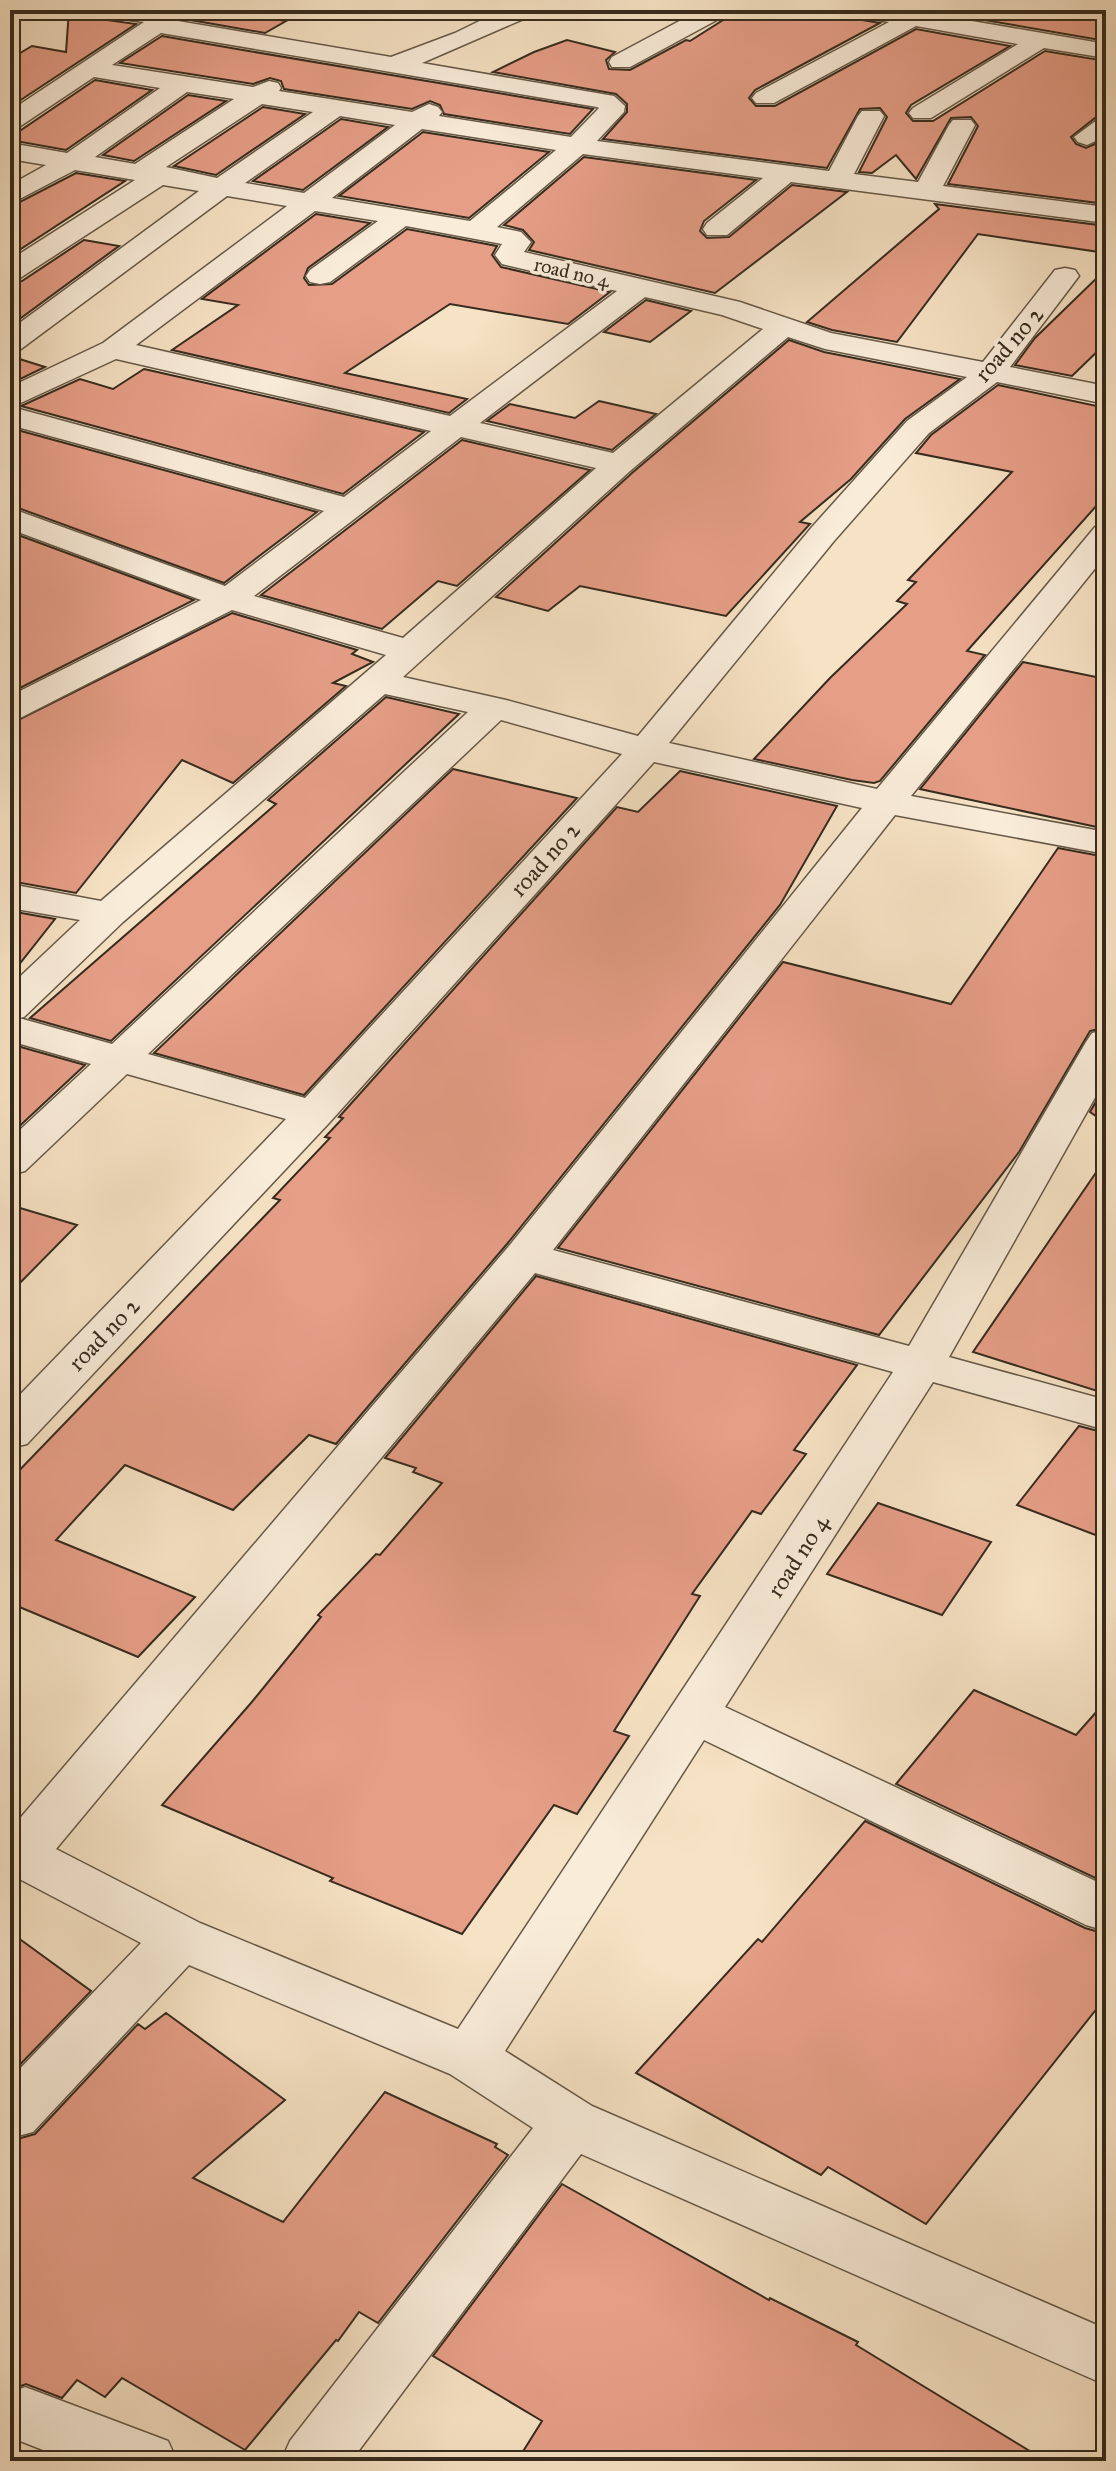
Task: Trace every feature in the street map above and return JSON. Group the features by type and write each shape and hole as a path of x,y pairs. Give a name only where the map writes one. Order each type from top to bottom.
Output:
{"street":[{"path":"101,10 167,18 325,53 605,101 612,106 611,112 577,146 476,230"},
{"path":"396,64 520,12 514,10"},
{"path":"621,62 718,10"},
{"path":"860,10 1106,51"},
{"path":"10,122 167,18"},
{"path":"765,98 914,18"},
{"path":"922,113 1042,39"},
{"path":"123,47 153,52"},
{"path":"89,69 182,84 258,83 290,75 325,53"},
{"path":"10,399 113,349 475,78"},
{"path":"258,83 334,109 415,122 1106,215"},
{"path":"10,272 152,173 258,83"},
{"path":"10,196 74,160 182,84"},
{"path":"11,343 223,186 334,109"},
{"path":"838,179 871,116"},
{"path":"926,192 962,125"},
{"name":"road no 4","path":"10,151 476,230 517,242 509,255 512,258 730,308 825,340 1106,395"},
{"path":"717,229 787,172"},
{"path":"320,276 403,216"},
{"name":"road no 2","path":"10,1433 314,1114 646,749 823,534 918,427 989,374 1065,276"},
{"path":"10,710 229,599 640,287"},
{"path":"10,1008 109,914 378,682 619,464 784,326"},
{"path":"113,349 619,464"},
{"path":"10,416 349,508"},
{"path":"18,527 229,599 409,651"},
{"path":"1106,534 886,802 525,1256 15,1852 180,1938 470,2058 571,2123 1106,2358"},
{"path":"378,682 494,707 646,749 886,802 1106,843"},
{"path":"10,1162 494,707"},
{"path":"10,896 109,914"},
{"path":"10,1028 314,1114"},
{"name":"road no 4","path":"470,2058 921,1365 1106,1042"},
{"path":"525,1256 1106,1415"},
{"path":"695,1714 1106,1910"},
{"path":"12,2115 180,1938"},
{"path":"313,2461 571,2123"},
{"path":"25,2415 145,2461"}],"building":[{"path":"69,10 86,10 93,18 136,24 10,107 10,59 32,46 66,52"},
{"path":"194,10 221,10 286,21 265,33 185,19"},
{"path":"739,10 845,10 851,18 880,23 755,90 749,98 756,106 775,106 916,29 1010,46 911,105 906,113 913,121 933,121 1045,51 1106,61 1106,114 1095,118 1071,137 1076,144 1086,148 1106,139 1106,204 948,184 978,126 971,117 951,118 916,179 896,155 872,173 859,172 887,117 880,108 860,109 827,168 603,139 627,112 627,104 616,94 493,72 567,40 615,52 606,60 609,69 630,70 686,40 690,41"},
{"path":"926,10 1055,10 1106,18 1106,41"},
{"path":"162,36 593,109 570,134 444,114 440,105 430,101 412,109 284,89 281,81 270,78 253,84 120,63"},
{"path":"95,80 152,90 66,150 10,140 10,133 21,130"},
{"path":"188,95 226,101 134,161 103,155"},
{"path":"263,107 305,114 216,175 174,166"},
{"path":"341,119 388,127 303,190 253,181"},
{"path":"423,132 549,152 469,218 339,196"},
{"path":"584,157 756,180 704,221 700,231 707,238 729,237 792,185 847,192 715,293 529,250 534,242 523,230 504,225"},
{"path":"76,173 125,181 10,256 10,207"},
{"path":"935,204 1106,226 1106,253 978,234 897,342 807,322 939,209"},
{"path":"316,214 370,223 308,268 304,278 309,285 332,284 407,229 497,246 492,255 501,267 610,292 568,324 450,304 345,373 467,399 449,413 172,350 238,305 202,299"},
{"path":"84,240 119,246 10,326 10,283 22,281"},
{"path":"1106,269 1106,343 1072,376 1015,365 1035,338"},
{"path":"646,300 691,311 650,342 604,332"},
{"path":"789,340 824,352 960,379 905,419 851,479 800,522 810,524 726,616 580,586 548,611 496,597 632,473"},
{"path":"10,356 45,367 10,384"},
{"path":"144,369 424,432 343,494 21,406 80,379 113,389"},
{"path":"998,385 1106,408 1106,495 967,651 985,655 880,781 852,780 754,759 830,678 907,604 897,601 916,582 908,580 1012,472 916,453 931,435"},
{"path":"599,401 656,414 612,450 487,421 510,404 575,418"},
{"path":"10,428 317,512 224,583 10,505"},
{"path":"462,440 590,470 457,586 438,581 382,629 261,595"},
{"path":"10,532 194,600 10,693"},
{"path":"232,613 357,650 352,654 373,662 333,683 346,686 233,783 182,760 76,893 10,881 10,724"},
{"path":"1023,662 1106,679 1106,829 920,789"},
{"path":"386,697 459,714 111,1041 30,1018 276,804 268,800"},
{"path":"453,769 577,798 304,1095 154,1053"},
{"path":"680,771 837,806 780,905 507,1244 336,1444 309,1435 233,1510 125,1465 56,1540 195,1597 138,1657 10,1603 10,1480 280,1200 273,1198 330,1138 325,1137 343,1118 339,1117 617,807 638,812"},
{"path":"1058,848 1106,857 1106,1027 1090,1031 1019,1152 879,1335 558,1248 783,962 951,1004"},
{"path":"10,911 55,919 10,976"},
{"path":"10,1044 85,1065 10,1135"},
{"path":"1106,1084 1106,1123 1090,1112"},
{"path":"1106,1158 1106,1397 1102,1396 1104,1393 973,1352"},
{"path":"10,1205 77,1225 10,1293"},
{"path":"536,1276 857,1365 794,1450 806,1454 761,1514 752,1511 692,1594 700,1596 614,1731 629,1736 577,1814 554,1805 462,1934 330,1881 333,1878 162,1805 251,1703 321,1617 318,1615 376,1554 380,1555 442,1483 413,1472 416,1468 385,1458"},
{"path":"1079,1426 1106,1433 1106,1539 1017,1505"},
{"path":"878,1503 991,1542 942,1615 827,1574"},
{"path":"974,1690 1076,1735 1106,1701 1106,1883 896,1784"},
{"path":"865,1821 1085,1928 1106,1934 1106,1997 926,2224 828,2167 821,2175 636,2073 758,1939 762,1942"},
{"path":"10,1932 91,1991 10,2075"},
{"path":"166,2013 285,2100 193,2178 283,2222 385,2092 497,2144 495,2147 508,2155 378,2323 359,2312 245,2450 122,2378 105,2397 77,2380 62,2398 26,2384 10,2390 10,2141 35,2134 138,2024 145,2029"},
{"path":"562,2184 769,2300 858,2342 856,2345 1046,2461 517,2461 542,2421 433,2356"}]}
